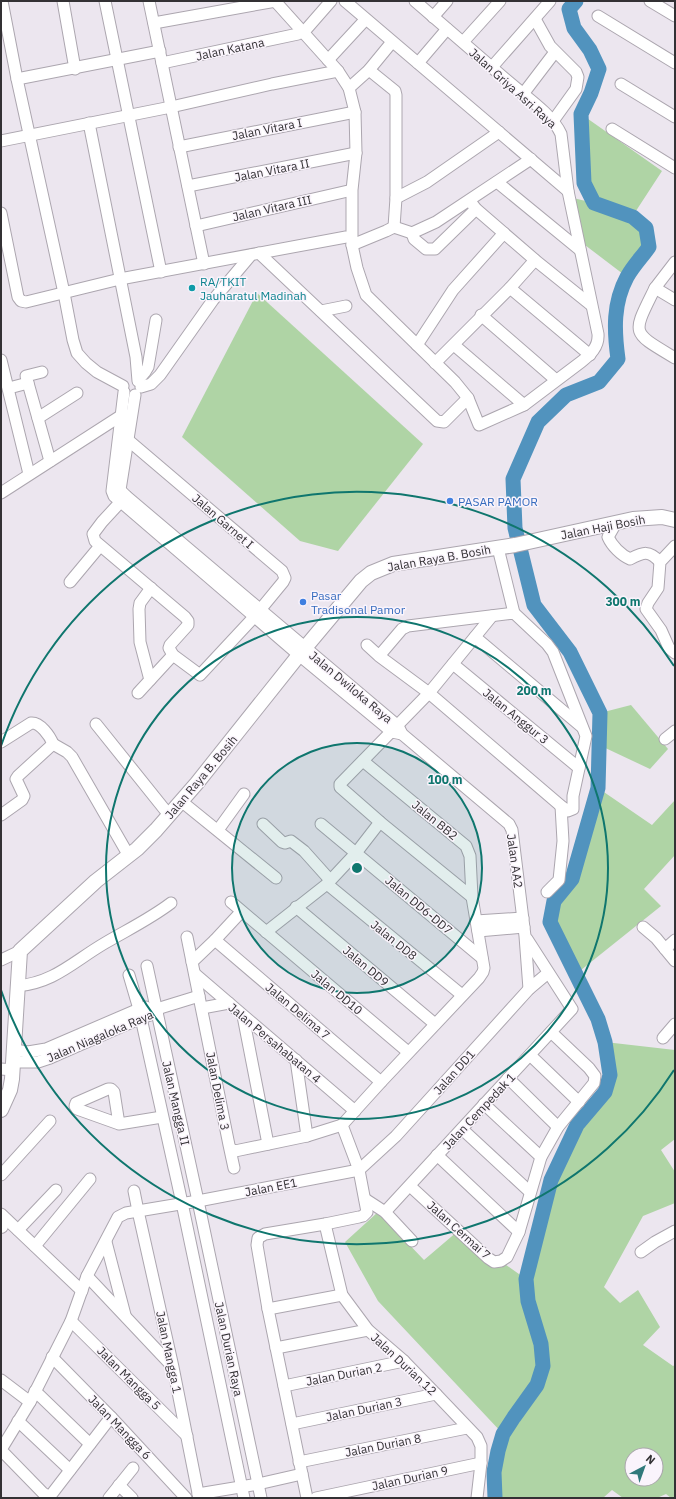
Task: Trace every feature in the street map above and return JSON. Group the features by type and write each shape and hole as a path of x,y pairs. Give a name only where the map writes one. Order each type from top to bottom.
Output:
{"main road":[{"name":"Jalan Haji Bosih","path":"515,545 616,523 654,517 675,520"},
{"name":"Jalan Raya B. Bosih","path":"20,951 96,881 129,856 169,815 302,652 361,582 371,573 393,564 515,545"},
{"path":"1,1110 10,1090 10,1063 20,951"},
{"path":"1,1221 1,1226"}],"street":[{"path":"2,1 67,292 82,350 90,360 132,386 151,384 160,375 213,300 255,254"},
{"path":"8,1 20,79"},
{"path":"63,1 74,69"},
{"path":"105,1 161,272"},
{"path":"150,1 204,264"},
{"path":"154,23 274,1 300,34 338,71 349,88 355,112 356,153 349,241 366,295 455,382 468,398 479,425 524,405 590,355 510,288"},
{"path":"300,34 331,1"},
{"path":"345,1 365,20 418,63 568,191"},
{"name":"Jalan Griya Asri Raya","path":"414,1 553,121 561,134 568,191 598,339 597,344 590,355"},
{"path":"434,17 447,1"},
{"path":"463,42 500,1"},
{"path":"492,67 550,1"},
{"path":"650,1 675,16"},
{"path":"598,16 675,63"},
{"path":"535,19 550,46 576,72 579,80 576,89 553,121"},
{"path":"328,60 365,20"},
{"path":"418,63 447,29"},
{"name":"Jalan Katana","path":"162,63 300,34"},
{"path":"349,88 369,70 392,42"},
{"path":"20,79 160,51"},
{"path":"523,94 555,52"},
{"path":"369,70 395,91 396,95 396,198 394,227"},
{"path":"1,141 171,107 338,71"},
{"path":"621,84 675,117"},
{"name":"Jalan Vitara I","path":"180,147 355,112"},
{"path":"89,123 136,357 128,440 120,490 123,499"},
{"path":"612,129 675,168"},
{"path":"396,198 427,182 499,132"},
{"name":"Jalan Vitara II","path":"188,186 356,153"},
{"path":"412,233 414,239 426,249 435,249 473,205 497,182 531,159"},
{"path":"497,182 580,250"},
{"name":"Jalan Vitara III","path":"196,226 348,191"},
{"path":"1,213 3,229 18,297 21,301 26,302 120,279 255,254 349,241 386,231 394,227 412,233 473,205"},
{"path":"473,205 535,260 591,305"},
{"path":"417,345 453,290 504,233"},
{"path":"255,254 321,311 437,421 444,422 468,398"},
{"path":"435,363 454,345 481,315 510,288 535,260"},
{"path":"675,262 655,288 640,317 638,329 644,339 675,358"},
{"path":"655,288 675,300"},
{"path":"321,311 346,306"},
{"path":"481,315 556,380"},
{"path":"123,499 114,496 112,491 122,415 132,386 148,367 156,320"},
{"path":"454,345 524,405"},
{"path":"1,360 30,474"},
{"path":"42,372 26,376 50,461"},
{"path":"8,388 28,383"},
{"path":"38,418 77,393"},
{"path":"1,493 122,415"},
{"name":"Jalan Garnet I","path":"128,440 282,571 284,578 283,582 258,613 200,675 173,655"},
{"path":"123,499 93,534 94,540 188,621 188,625 170,645 173,655 138,693"},
{"name":"Jalan Dwiloka Raya","path":"123,499 302,652 397,730"},
{"path":"616,523 608,537 612,544 622,554 630,558 646,552 660,562"},
{"path":"70,582 100,546"},
{"path":"675,546 660,562 658,588 648,603 646,609 661,630 669,648 675,653"},
{"path":"367,645 379,656 429,693 561,806 568,811 573,808 573,796 586,736 553,652 547,644 514,614 498,548"},
{"path":"150,588 140,603 139,609 140,642 150,680"},
{"path":"379,656 402,629 408,626 514,614"},
{"path":"472,897 380,822 340,787 340,782 397,730 492,616"},
{"path":"475,637 583,728"},
{"name":"Jalan Anggur 3","path":"452,664 579,768"},
{"path":"1,742 31,723 36,724 47,734 53,744 67,752 72,757 129,856"},
{"path":"96,724 169,815"},
{"name":"Jalan AA2","path":"397,730 509,824 512,830 524,927 529,989"},
{"path":"665,739 675,731"},
{"path":"1,815 24,796 16,779 18,776 53,744"},
{"name":"Jalan BB2","path":"342,1125 483,972 484,968 472,897 470,856 466,846 363,761"},
{"path":"218,830 244,794"},
{"path":"181,801 276,878"},
{"path":"547,892 558,880 563,841 561,806"},
{"path":"266,932 328,882 356,853 380,822"},
{"name":"Jalan DD8","path":"263,824 282,842 285,843 291,841 302,848 328,882 462,995"},
{"name":"Jalan DD6-DD7","path":"321,824 482,958"},
{"name":"Jalan DD10","path":"231,902 408,1052"},
{"path":"17,986 32,985 53,977 103,944 159,913 171,903"},
{"name":"Jalan DD9","path":"296,907 435,1024"},
{"path":"192,962 241,912"},
{"path":"477,926 524,927 548,973"},
{"path":"643,927 675,961"},
{"name":"Jalan Delima 3","path":"187,937 234,1168"},
{"name":"Jalan Delima 7","path":"215,940 381,1082"},
{"path":"665,949 675,940"},
{"path":"1,960 20,951"},
{"name":"Jalan Mangga II","path":"147,966 198,1201"},
{"name":"Jalan DD1","path":"359,1170 396,1136 529,989 548,973"},
{"name":"Jalan Cempedak 1","path":"385,1212 572,1009 548,973"},
{"name":"Jalan Persahabatan 4","path":"194,974 355,1111"},
{"name":"Jalan Mangga II","path":"129,975 140,1013 182,1203"},
{"name":"Jalan Niagaloka Raya","path":"10,1063 38,1062 50,1058 140,1013 199,996"},
{"path":"202,1008 229,1004"},
{"path":"243,1016 268,1144"},
{"path":"663,1038 675,1024"},
{"path":"437,1155 519,1232 541,1157 558,1127 594,1083 595,1076 590,1068 551,1032"},
{"path":"530,1055 579,1102"},
{"path":"296,1060 307,1136"},
{"path":"508,1078 558,1127"},
{"path":"484,1104 541,1157"},
{"path":"119,1124 162,1117"},
{"path":"1,1175 50,1121"},
{"path":"231,1149 235,1151 307,1136 342,1125 359,1170 367,1212 363,1216 264,1234 258,1238 257,1245 268,1309 307,1498"},
{"path":"462,1129 530,1192"},
{"name":"Jalan EE1","path":"70,1470 51,1495 48,1496 43,1493 2,1450 2,1448 30,1402 71,1321 87,1276 118,1217 126,1212 198,1201 359,1170"},
{"path":"35,1246 90,1180"},
{"name":"Jalan Cermai 7","path":"410,1186 494,1262 501,1262 507,1257 519,1232"},
{"path":"18,1230 56,1190"},
{"name":"Jalan Mangga 1","path":"134,1191 173,1367 199,1496"},
{"path":"365,1199 385,1212 412,1241"},
{"name":"Jalan Durian Raya","path":"198,1201 261,1498"},
{"name":"Jalan Durian Raya","path":"182,1203 243,1492"},
{"path":"1,1214 82,1290"},
{"name":"Jalan Durian 12","path":"325,1224 342,1295 368,1330 404,1362 436,1394 476,1437 481,1446 481,1463 477,1498"},
{"path":"641,1252 655,1242 675,1232"},
{"path":"106,1242 126,1317"},
{"path":"87,1276 173,1367"},
{"path":"268,1309 342,1295"},
{"name":"Jalan Mangga 5","path":"71,1321 187,1436"},
{"path":"276,1348 368,1330"},
{"name":"Jalan Mangga 6","path":"52,1357 111,1417 186,1498"},
{"name":"Jalan Durian 2","path":"284,1386 404,1362"},
{"path":"1,1380 30,1402"},
{"path":"35,1391 90,1444"},
{"name":"Jalan Durian 3","path":"292,1424 436,1394"},
{"path":"18,1421 70,1470 111,1417"},
{"name":"Jalan Durian 8","path":"299,1462 467,1428"},
{"name":"Jalan Durian 9","path":"316,1498 481,1463"},
{"path":"109,1498 133,1468"},
{"path":"199,1496 243,1492 258,1484 302,1474"},
{"path":"119,1484 132,1498"}],"green space":[{"path":"581,114 662,171 632,217 646,228 649,247 627,277 581,242 569,197 594,203 584,183"},
{"path":"257,293 423,444 338,551 300,541 182,437"},
{"path":"631,705 668,749 650,769 599,745 600,713"},
{"path":"598,788 652,825 675,800 675,855 644,889 661,906 576,974 550,922 554,901 572,879"},
{"path":"605,1042 675,1050 675,1139 661,1150 675,1172 675,1203 643,1216 604,1287 620,1303 638,1290 660,1327 643,1345 673,1366 675,1365 675,1498 671,1498 666,1494 657,1498 623,1498 612,1490 603,1498 495,1498 494,1472 503,1434 378,1301 345,1242 378,1212 424,1260 458,1231 526,1279 551,1180 577,1125 605,1092 610,1075"}],"waterway":[{"path":"495,1498 494,1472 503,1434 537,1385 543,1366 541,1344 528,1301 526,1279 551,1180 577,1125 605,1092 610,1075 605,1042 598,1019 550,922 554,901 572,879 598,788 600,713 570,652 534,605 515,528 513,479 538,422 566,395 599,382 618,359 615,327 619,297 629,273 649,247 646,228 633,217 594,203 584,183 581,114 591,93 599,69 590,50 574,28 569,9 576,1"}],"place":[{"name":"RA/TKIT Jauharatul Madinah","path":"192,288"},
{"name":"PASAR PAMOR","path":"450,501"},
{"name":"Pasar Tradisonal Pamor","path":"303,602"}]}
